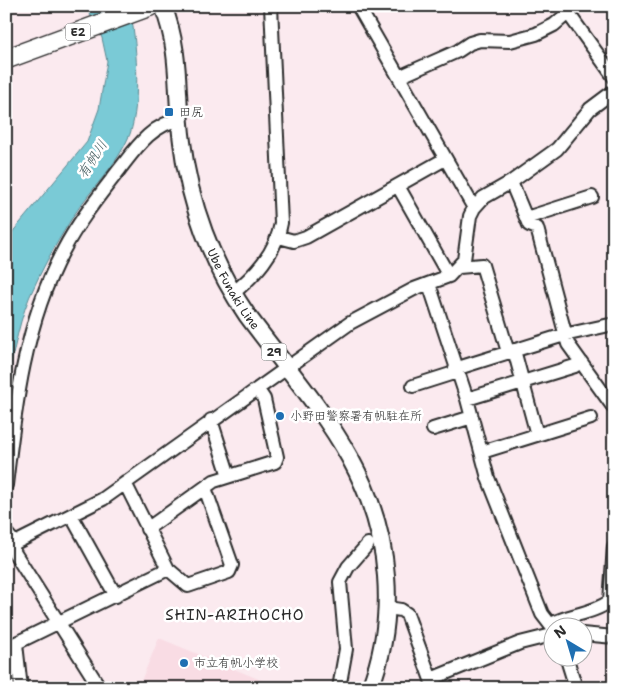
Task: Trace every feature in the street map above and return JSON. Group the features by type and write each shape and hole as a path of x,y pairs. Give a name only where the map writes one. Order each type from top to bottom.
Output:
{"highway":[{"name":"E2","path":"6,59 150,6"}],"main road":[{"name":"Ube Funaki Line","path":"164,6 174,38 177,59 182,142 196,208 212,252 232,294 286,369 334,430 364,483 378,524 382,544 388,608 383,643 370,688"}],"street":[{"path":"232,294 256,273 278,237 281,223 271,6"},
{"path":"358,6 474,208"},
{"path":"399,77 458,52 470,43 480,40 510,41 536,34 554,25 568,13 614,76"},
{"path":"95,688 98,685 14,552 12,548 15,543 103,499 211,420 258,390 350,323 389,301 449,276 460,267 464,260 470,216 474,208 483,198 511,182 557,149 590,109 614,91"},
{"path":"6,485 24,366 37,313 48,282 81,221 135,150 153,130 168,121 181,119"},
{"path":"278,237 294,241 306,237 446,160"},
{"path":"511,182 529,225 537,228 558,300 564,334 575,356 614,408"},
{"path":"398,186 449,276"},
{"path":"526,218 592,197"},
{"path":"460,267 482,265 538,435"},
{"path":"429,284 467,399 488,478 543,616"},
{"path":"414,386 564,334 614,324"},
{"path":"467,399 575,366"},
{"path":"148,529 214,481 275,462 277,457 264,399 258,390"},
{"path":"433,429 472,417"},
{"path":"482,452 591,418"},
{"path":"211,420 229,476"},
{"path":"125,483 168,569 188,586 229,572 232,565 205,488"},
{"path":"71,515 116,596"},
{"path":"6,533 15,543"},
{"path":"339,688 346,649 340,582 348,567 368,544"},
{"path":"570,616 604,606 610,601 614,546"},
{"path":"21,688 11,646 168,569"},
{"path":"388,608 401,610 407,614 432,683 542,633"},
{"path":"592,635 614,637"},
{"path":"569,666 576,688"}],"shaded area":[{"name":"市立有帆小学校","path":"159,638 280,688 138,688"}],"green space":[{"path":"614,152 614,211 610,189 609,156"}],"water":[{"name":"有帆川","path":"86,6 129,6 137,70 136,105 133,121 125,146 74,215 39,276 29,297 21,322 6,387 6,243 10,235 87,142 99,109 107,61 102,38"}],"place":[{"name":"田尻","path":"169,112"},
{"name":"小野田警察署有帆駐在所","path":"280,416"},
{"name":"市立有帆小学校","path":"184,663"}],"district":[{"name":"SHIN-ARIHOCHO","path":"235,615"}]}
